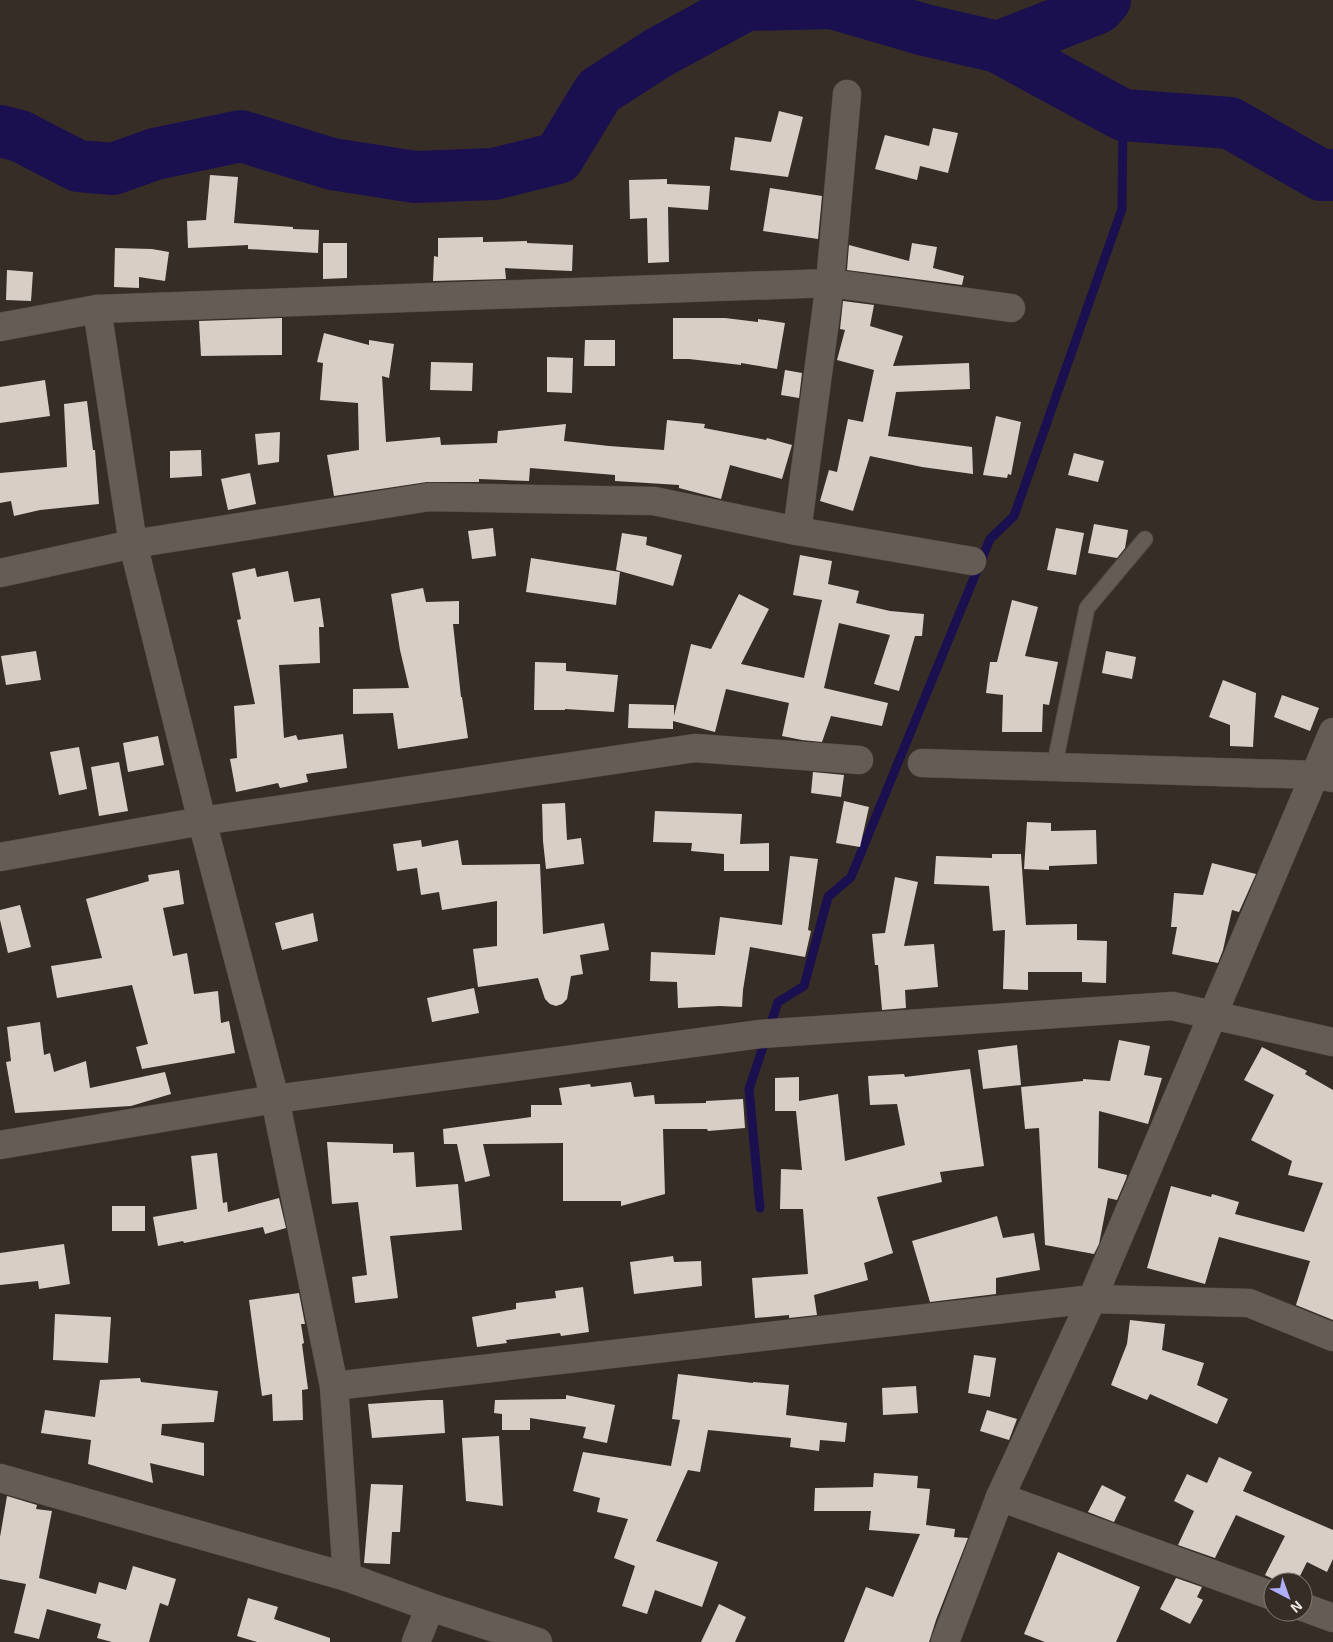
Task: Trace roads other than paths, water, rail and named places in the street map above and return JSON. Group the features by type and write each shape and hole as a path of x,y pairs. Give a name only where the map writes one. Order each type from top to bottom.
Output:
{"street":[{"path":"797,531 830,283 847,94"},
{"path":"0,327 97,309 830,283 1011,308"},
{"path":"97,309 133,544 202,821 275,1098 334,1386 347,1577"},
{"path":"0,573 133,544 429,497 654,501 797,531 972,560"},
{"path":"945,1642 1000,1497 1092,1299 1214,1014 1324,776 1333,732"},
{"path":"0,857 202,821 695,748 859,760"},
{"path":"922,763 1324,776"},
{"path":"0,1145 275,1098 768,1034 1172,1006 1333,1042"},
{"path":"334,1386 1092,1299 1249,1303 1333,1337"},
{"path":"0,1478 347,1577 430,1607 538,1642"},
{"path":"1000,1497 1263,1592"},
{"path":"416,1642 430,1607"},
{"path":"1313,1611 1333,1618"}],"lane":[{"path":"1054,767 1087,608 1145,539"}],"waterway":[{"path":"0,131 20,136 78,166 113,169 155,154 241,136 332,164 415,177 494,174 558,158 599,91 658,53 746,5 832,3 925,30 998,47 1098,8 1105,0"},
{"path":"998,47 1123,115 1230,123 1321,175 1333,175"},
{"path":"760,1208 749,1089 778,1002 804,986 828,897 851,877 990,539 1014,516 1122,209 1123,115"}]}
